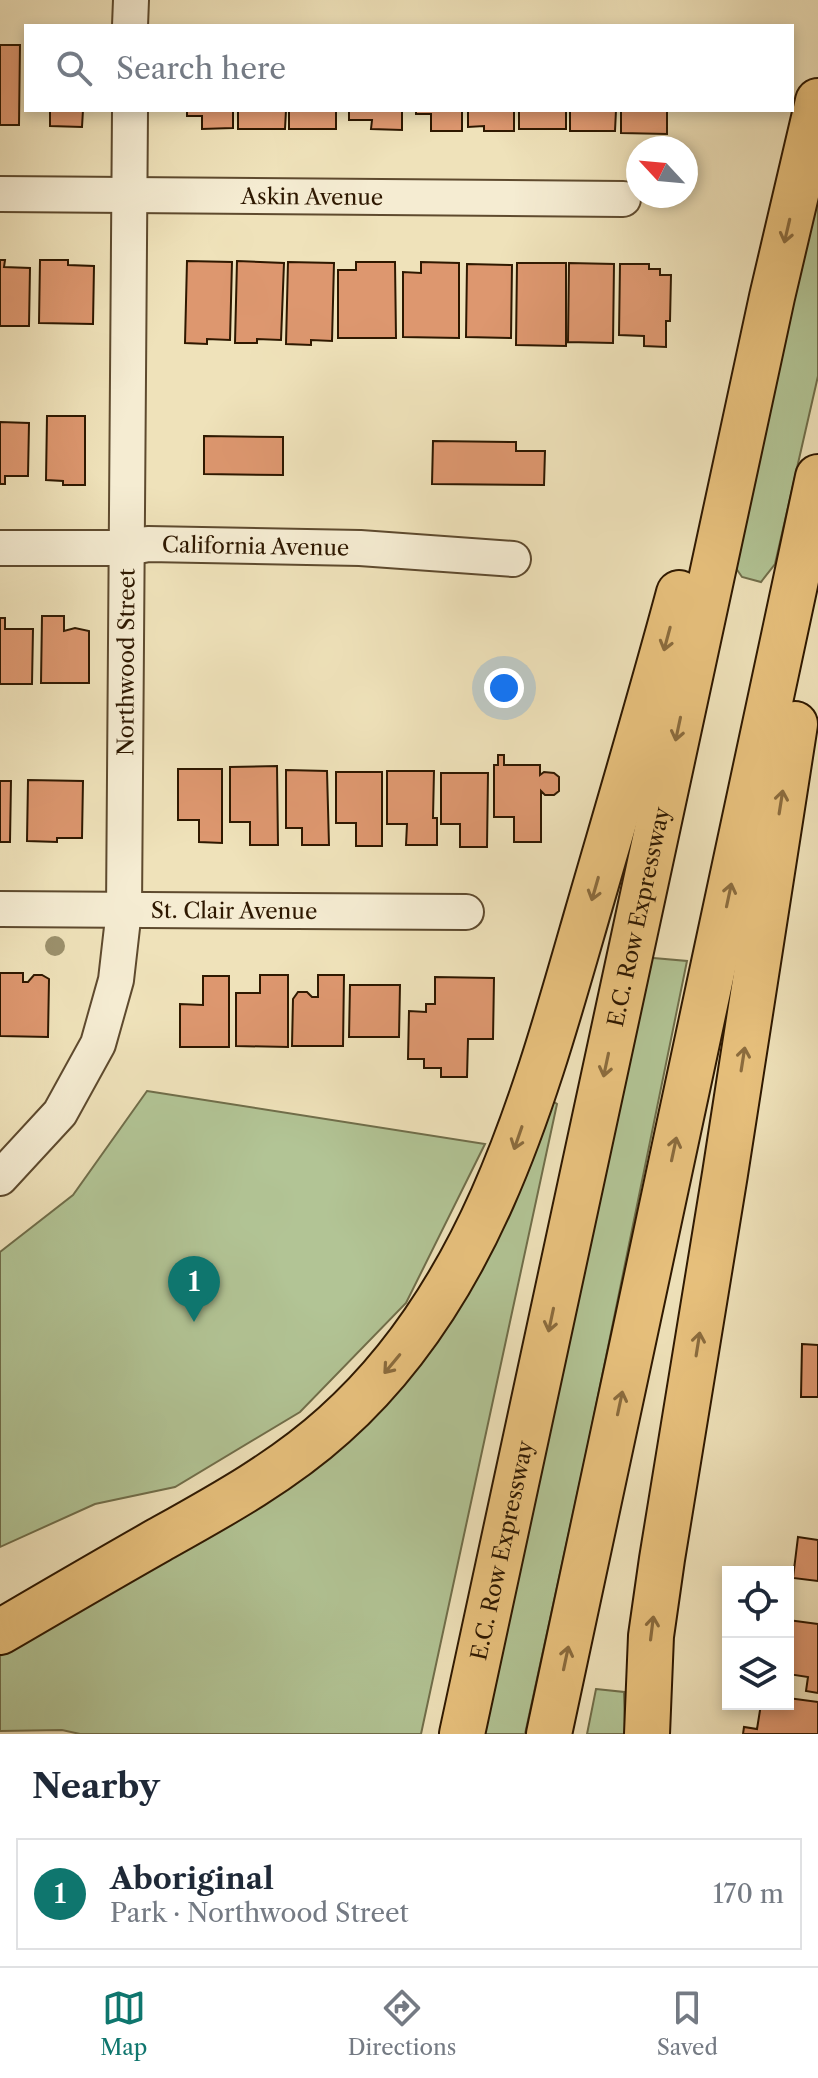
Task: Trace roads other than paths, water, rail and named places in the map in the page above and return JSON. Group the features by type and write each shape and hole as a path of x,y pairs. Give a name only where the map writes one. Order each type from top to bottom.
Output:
{"highway":[{"name":"E.C. Row Expressway","path":"462,1734 772,297 818,101"},
{"path":"0,1632 231,1500 292,1460 372,1388 411,1341 444,1292 490,1208 531,1102 689,558 772,297"},
{"path":"549,1734 818,477"},
{"path":"647,1734 651,1636 662,1559 725,1174 787,764 814,618 818,572"}],"street":[{"path":"130,24 131,0"},
{"name":"Northwood Street","path":"0,1178 60,1113 98,1044 116,980 124,910 130,112"},
{"name":"Askin Avenue","path":"0,194 623,199"},
{"name":"California Avenue","path":"0,548 127,548 148,544 360,548 513,559"},
{"name":"St. Clair Avenue","path":"0,909 466,912"}],"place":[{"name":"Aboriginal","path":"194,1322"}]}
